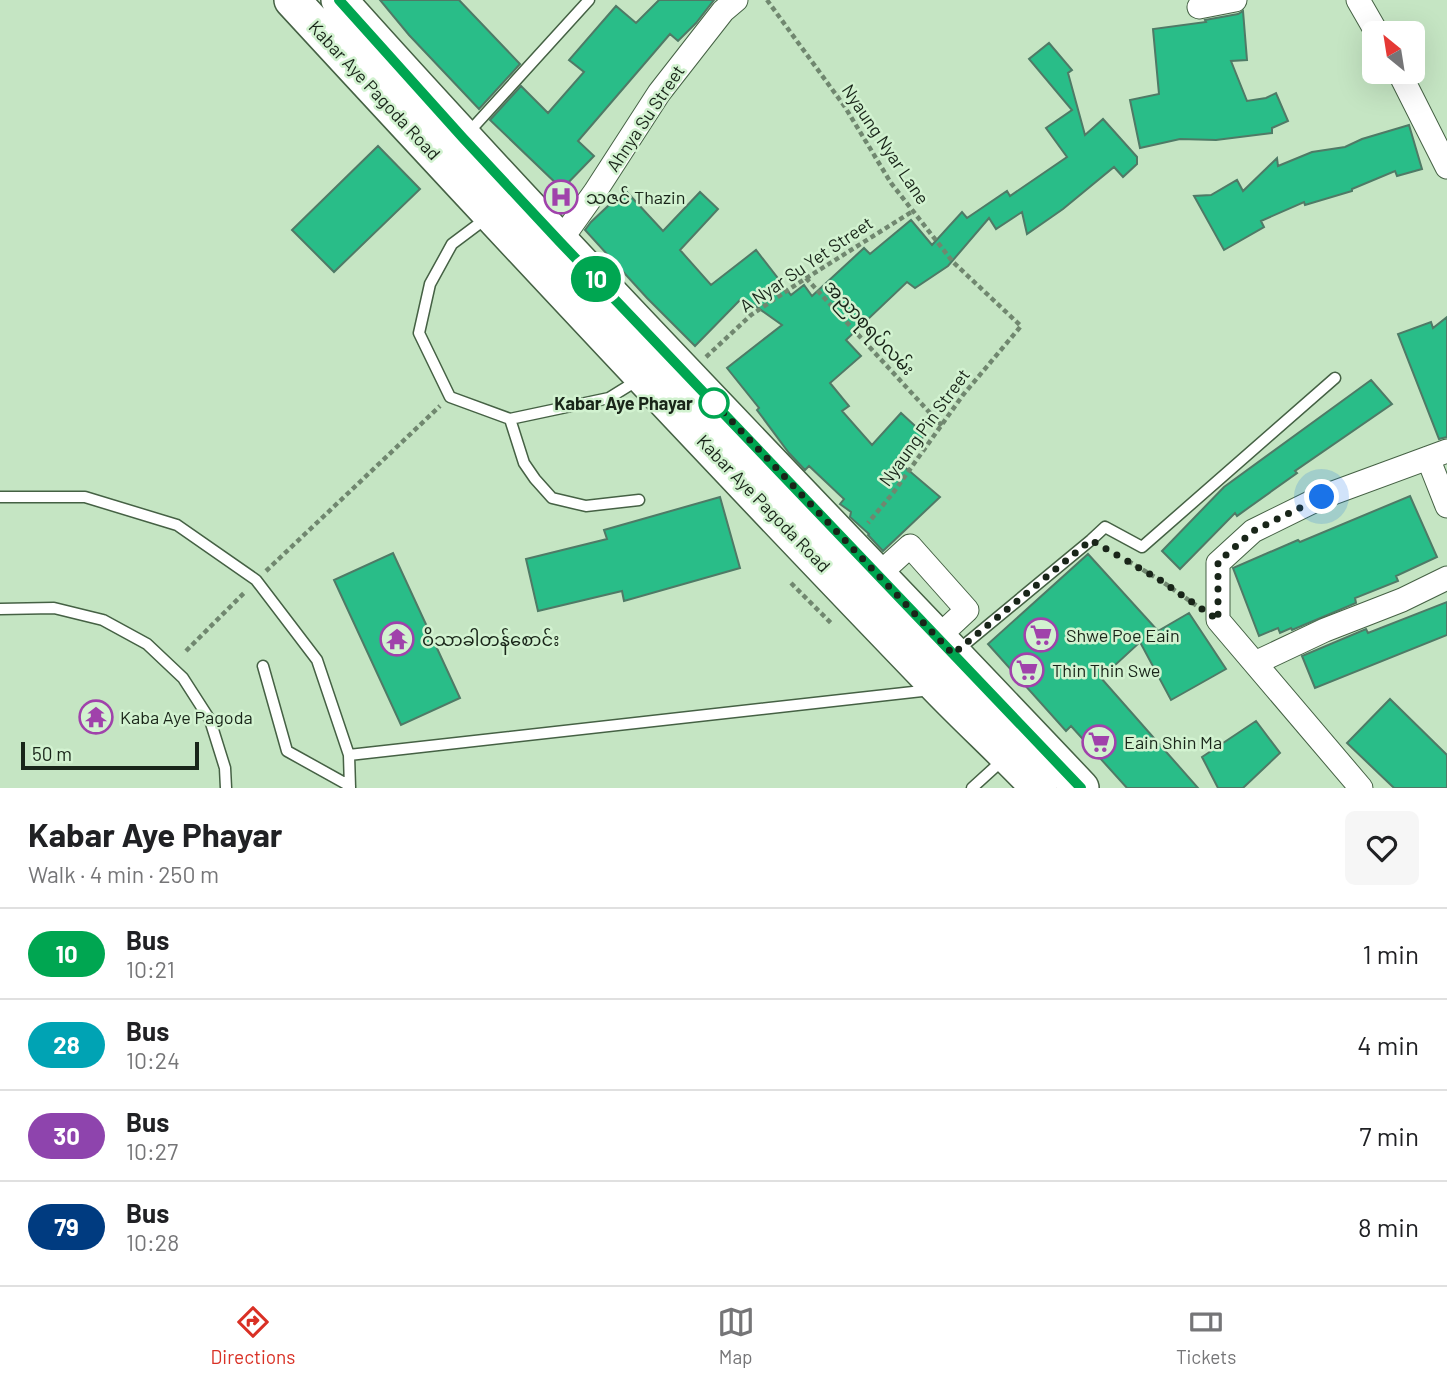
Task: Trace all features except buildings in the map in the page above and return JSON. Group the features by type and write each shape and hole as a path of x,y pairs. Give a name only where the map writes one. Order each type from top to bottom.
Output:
{"main road":[{"name":"Kabar Aye Pagoda Road","path":"292,0 643,377 930,650 1020,745 1039,788"},
{"name":"Kabar Aye Pagoda Road","path":"348,3 463,138 878,575 930,650 940,689 1081,788"}],"street":[{"name":"Ahnya Su Street","path":"560,242 659,93 723,11 736,0"},
{"path":"1199,7 1235,0"},
{"path":"1358,0 1370,21"},
{"path":"324,34 348,3"},
{"path":"1405,84 1447,167"},
{"path":"1361,788 1218,620 1218,562 1253,531 1322,497 1438,454 1447,506"},
{"path":"1255,663 1447,578"}],"lane":[{"path":"463,138 589,0"},
{"path":"491,215 452,244 430,284 419,332 450,397 510,419 609,398 643,377"},
{"path":"930,650 1091,540 1105,527 1142,547 1335,378"},
{"path":"510,419 524,463 552,498 586,506 639,500"},
{"path":"0,497 85,497 177,525 256,580 317,660 349,755 350,787"},
{"path":"0,609 54,608 103,620 147,644 183,678 210,720 225,768 226,788"},
{"path":"263,666 287,751 350,787"},
{"path":"349,755 940,689"},
{"path":"972,788 1020,745"}],"path":[{"name":"Nyaung Nyar Lane","path":"767,0 845,107 891,183 953,262 1021,326"},
{"name":"A Nyar Su Yet Street","path":"688,374 751,315 913,211"},
{"name":"အညာစုရပ်လမ်း","path":"806,278 942,426"},
{"name":"Nyaung Pin Street","path":"849,545 893,493 963,395 1021,326"},
{"path":"186,651 256,580 450,397"},
{"path":"1091,540 1160,580 1218,620"},
{"path":"791,583 832,624"}],"bus line":[{"name":"10","path":"339,0 560,242 1081,788"}],"place":[{"name":"သဇင် Thazin","path":"561,197"},
{"name":"Kabar Aye Phayar","path":"714,403"},
{"name":"Shwe Poe Eain","path":"1041,635"},
{"name":"ဝိသာခါတန်စောင်း","path":"397,639"},
{"name":"Thin Thin Swe","path":"1027,670"},
{"name":"Kaba Aye Pagoda","path":"96,717"},
{"name":"Eain Shin Ma","path":"1099,742"}],"route":[{"path":"714,403 706,394 953,654 1091,540 1160,580 1218,620 1218,562 1253,531 1322,497"}]}
